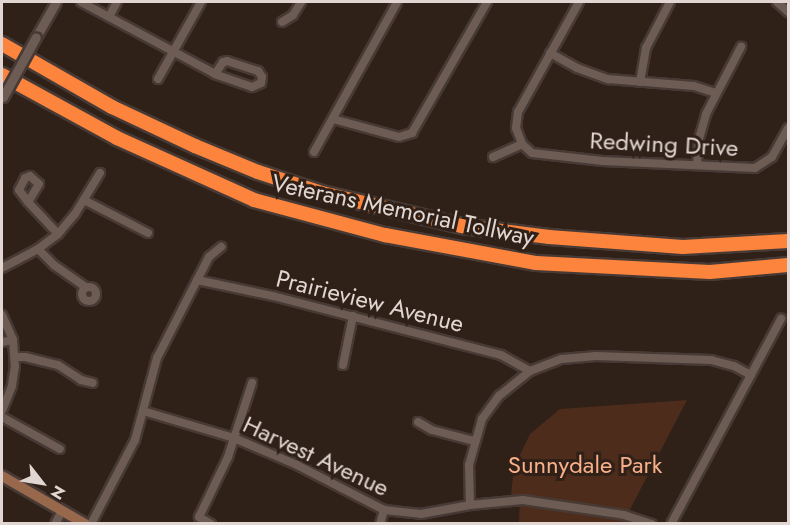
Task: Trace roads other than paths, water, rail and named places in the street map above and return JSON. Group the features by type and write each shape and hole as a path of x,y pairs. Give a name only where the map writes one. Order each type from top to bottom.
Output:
{"highway":[{"name":"Veterans Memorial Tollway","path":"2,44 112,107 195,146 258,172 322,193 462,226 549,237 683,247 789,241"},
{"name":"Veterans Memorial Tollway","path":"2,75 117,138 254,200 385,235 536,263 710,272 789,265"}],"main road":[{"path":"2,476 85,524"}],"street":[{"path":"2,98 56,2"},
{"path":"81,2 215,74 252,87 258,86 262,80 258,71 227,61 215,74"},
{"path":"109,17 117,2"},
{"path":"158,79 201,2"},
{"path":"282,22 293,15 302,2"},
{"path":"314,152 397,2"},
{"path":"333,119 399,137 412,133 487,2"},
{"path":"493,157 522,144 516,128 518,112 579,2"},
{"path":"640,82 646,48 670,2"},
{"path":"777,2 789,12"},
{"path":"697,165 701,128 716,93 741,47"},
{"path":"550,53 598,76 694,86 716,93"},
{"name":"Redwing Drive","path":"522,144 537,155 755,168 772,157 789,128"},
{"path":"2,268 38,249 58,234 84,200 100,173"},
{"path":"84,200 148,233"},
{"path":"28,202 58,234"},
{"path":"91,524 131,448 157,358 209,257 221,247"},
{"path":"38,249 54,265 86,287"},
{"name":"Prairieview Avenue","path":"197,280 353,316 501,355 530,371"},
{"path":"2,315 13,340 15,357 12,386 2,411"},
{"path":"343,365 353,316"},
{"path":"671,524 781,319"},
{"path":"2,342 13,340"},
{"path":"470,505 469,465 482,419 493,403 530,371 562,358 596,356 711,360 734,366 751,375"},
{"path":"15,357 25,357 58,365 81,380 93,383"},
{"path":"211,524 199,517 234,438 252,383"},
{"name":"Harvest Avenue","path":"143,411 234,438 297,465 384,510 421,514 507,500 543,502 624,515 652,524"},
{"path":"2,417 60,449"},
{"path":"418,422 432,429 474,441"},
{"path":"380,524 384,510"},
{"path":"55,524 62,511"}],"park label":[{"name":"Sunnydale Park","path":"585,465"}]}
